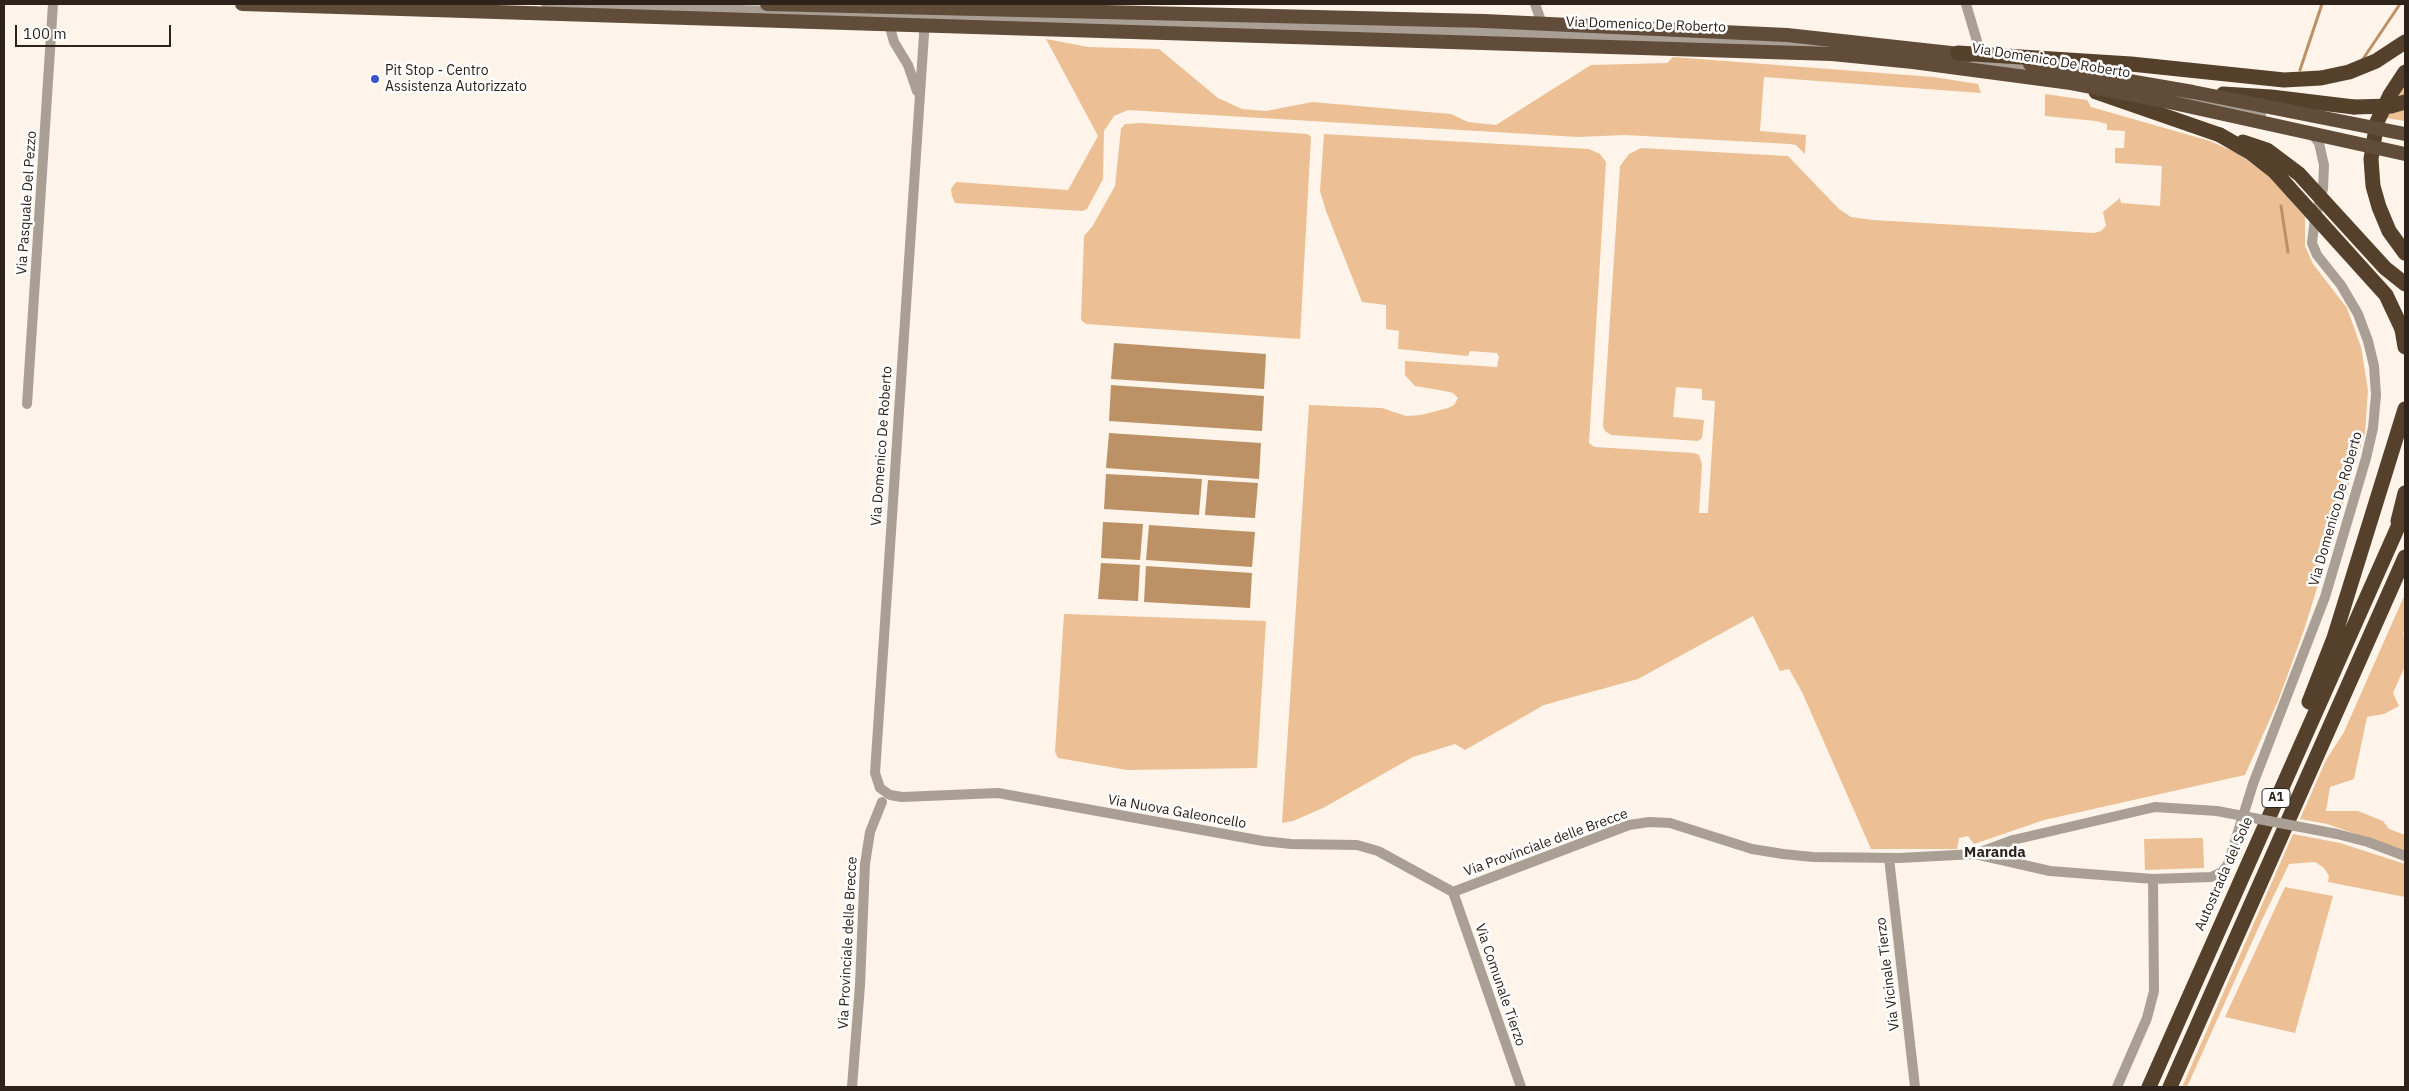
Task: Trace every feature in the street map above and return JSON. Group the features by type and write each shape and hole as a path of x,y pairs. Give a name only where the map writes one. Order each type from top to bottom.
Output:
{"highway":[{"path":"242,4 1832,54 1913,62 2071,83 2160,100 2405,154"},
{"path":"767,4 1492,21 1787,35 1958,53 2074,70 2405,134"},
{"path":"1958,53 2131,64 2284,80 2321,78 2349,72 2376,61 2405,42"},
{"path":"2405,72 2390,95 2377,122 2371,159 2373,186 2379,207 2390,231 2405,253"},
{"path":"2071,83 2267,150 2299,174 2385,268 2405,284"},
{"path":"2193,92 2271,97 2354,107 2390,106 2405,102"},
{"path":"2220,135 2251,153 2274,171 2386,295 2402,329 2405,348"},
{"path":"2255,845 2334,638 2405,409"},
{"path":"2391,543 2405,493"},
{"name":"Autostrada del Sole","path":"2149,1087 2405,511"},
{"name":"A1","path":"2170,1087 2405,557"},
{"path":"2352,679 2405,579"}],"street":[{"name":"Via Pasquale Del Pezzo","path":"27,404 54,4"},
{"name":"Via Domenico De Roberto","path":"546,4 1786,44 2044,72 2168,94 2298,124 2312,132 2319,143 2324,165 2323,189 2315,218 2312,243 2316,255 2341,285 2358,314 2368,341 2374,366 2376,395 2373,428 2325,597 2253,784 2228,864 2222,872 2211,877 2153,878"},
{"name":"Via Domenico De Roberto","path":"890,4 888,16 894,42 908,65 919,97"},
{"name":"Via Domenico De Roberto","path":"884,798 875,774 925,4"},
{"path":"1535,4 1546,35"},
{"path":"1966,4 1984,64"},
{"name":"Via Nuova Galeoncello","path":"884,798 998,793 1263,841 1291,844 1357,844 1378,851 1453,892"},
{"name":"Via Provinciale delle Brecce","path":"852,1087 860,985 865,864 870,832 884,798"},
{"name":"Via Provinciale delle Brecce","path":"1974,854 2013,840 2156,807 2218,810 2337,834 2368,842 2405,856"},
{"name":"Via Provinciale delle Brecce","path":"1453,892 1629,825 1649,822 1670,822 1752,849 1783,854 1889,858 1974,854 2050,871 2153,878"},
{"name":"Via Vicinale Tierzo","path":"1889,858 1915,1087"},
{"path":"2117,1087 2147,1018 2153,996 2156,977 2153,878"},
{"name":"Via Comunale Tierzo","path":"1453,892 1521,1087"}],"shaded area":[{"path":"1046,39 1088,47 1159,49 1218,98 1242,109 1266,111 1312,102 1451,114 1468,122 1496,125 1591,65 1667,63 1673,57 1933,77 1978,84 1981,93 1764,77 1760,131 1806,135 1805,154 1796,145 1790,144 1625,135 1578,137 1128,110 1114,116 1104,131 1103,179 1087,209 1082,211 955,203 951,189 956,182 1068,190 1098,136"},
{"path":"2405,83 2405,121 2386,118"},
{"path":"2045,94 2087,100 2091,107 2210,141 2237,153 2269,176 2305,217 2305,246 2313,264 2347,308 2361,347 2368,390 2365,433 2304,630 2278,701 2245,775 2044,820 1974,844 1968,836 1959,838 1957,849 1871,849 1802,692 1789,669 1780,671 1753,616 1638,679 1544,705 1465,750 1455,744 1413,757 1323,808 1293,821 1282,823 1309,405 1382,408 1406,416 1421,415 1448,408 1454,405 1458,398 1453,393 1415,386 1405,375 1405,361 1497,367 1499,357 1497,353 1470,351 1468,356 1398,349 1399,331 1386,329 1386,305 1362,302 1326,211 1320,191 1324,134 1589,149 1600,154 1606,162 1589,443 1595,447 1694,453 1699,455 1702,464 1699,513 1708,513 1715,401 1702,400 1702,389 1676,387 1673,417 1704,420 1702,438 1698,441 1611,435 1605,431 1603,426 1620,166 1629,154 1641,148 1788,156 1839,209 1851,217 1873,220 2094,233 2101,231 2106,226 2103,212 2120,198 2121,203 2160,206 2162,166 2115,163 2115,148 2124,148 2125,131 2107,130 2107,124 2096,121 2045,116"},
{"path":"1141,123 1308,134 1311,137 1300,339 1086,324 1081,320 1084,236 1092,227 1115,186 1121,129 1125,124"},
{"path":"1114,343 1266,354 1264,389 1111,379"},
{"path":"1111,385 1264,396 1262,431 1109,421"},
{"path":"1109,433 1261,443 1259,479 1106,468"},
{"path":"1106,474 1202,479 1199,515 1104,509"},
{"path":"1208,480 1258,483 1255,518 1205,515"},
{"path":"1103,522 1143,524 1140,560 1101,558"},
{"path":"1149,525 1255,532 1252,567 1146,560"},
{"path":"1101,563 1140,565 1138,601 1098,599"},
{"path":"1146,566 1252,573 1250,608 1144,602"},
{"path":"2405,594 2405,631 2403,633 2405,641 2405,666 2393,693 2399,706 2384,714 2367,717 2354,779 2330,787 2326,811 2358,811 2383,821 2389,829 2405,835 2405,851 2327,824 2300,819 2326,760 2344,732"},
{"path":"1064,614 1266,621 1257,768 1127,770 1058,758 1055,752"},
{"path":"2293,834 2340,843 2405,864 2405,897 2328,882 2329,876 2324,868 2315,862 2289,864 2187,1087 2182,1087"},
{"path":"2203,838 2204,868 2145,870 2144,839"},
{"path":"2285,887 2333,896 2295,1033 2225,1017"}],"waterway":[{"path":"2300,70 2322,4"},
{"path":"2363,59 2400,4"},
{"path":"2281,206 2288,252"}],"place":[{"name":"Pit Stop - Centro Assistenza Autorizzato","path":"375,79"}],"district":[{"name":"Maranda","path":"1995,853"}]}
